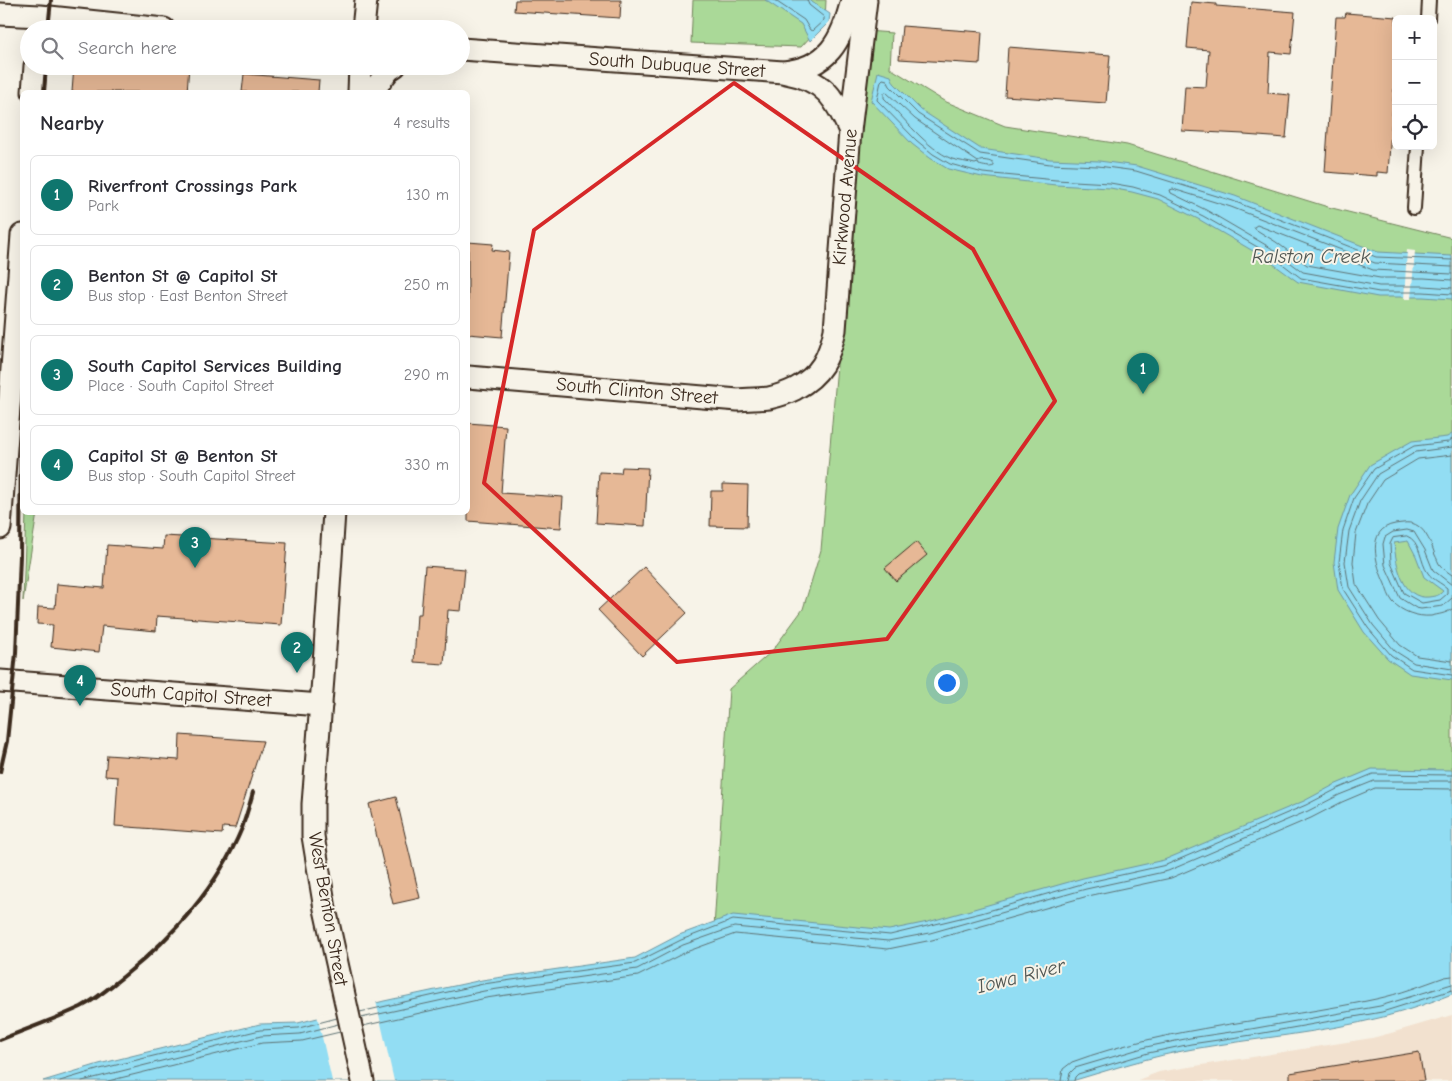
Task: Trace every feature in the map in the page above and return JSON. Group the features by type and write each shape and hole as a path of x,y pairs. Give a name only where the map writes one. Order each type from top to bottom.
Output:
{"street":[{"path":"364,20 366,0"},
{"name":"South Dubuque Street","path":"470,50 783,72 796,71 810,67 830,52 846,24 852,0"},
{"name":"Kirkwood Avenue","path":"804,384 813,378 823,364 831,347 835,330 850,131 866,0"},
{"path":"1428,15 1429,0"},
{"path":"0,14 40,15 84,20"},
{"path":"783,72 801,76 817,84 831,96 850,131"},
{"path":"33,90 35,75"},
{"path":"358,90 359,75"},
{"path":"374,90 385,75"},
{"path":"1414,208 1418,150"},
{"path":"0,528 12,342 20,256"},
{"name":"South Clinton Street","path":"470,377 738,400 770,398 787,393 804,384"},
{"name":"West Benton Street","path":"334,515 313,804 313,836 325,909 363,1081"},
{"name":"South Capitol Street","path":"0,680 321,705"}],"highlighted area":[{"path":"734,83 973,249 1055,401 887,639 677,662 484,483 534,230"}],"shaded area":[{"path":"1452,1015 1452,1081 1135,1081 1170,1070 1372,1038"}],"green space":[{"path":"693,0 826,0 825,21 801,47 691,43"},
{"path":"866,31 892,33 890,68 944,101 1005,126 1127,145 1328,207 1452,238 1452,814 956,941 713,944 729,689 772,651 803,609 821,550"},
{"path":"26,515 37,515 23,601"}],"water":[{"path":"765,0 809,0 830,14 829,22 810,41 801,24"},
{"name":"Ralston Creek","path":"878,72 891,76 894,83 921,110 981,149 1050,159 1099,161 1137,166 1235,196 1378,252 1452,256 1452,299 1378,297 1298,282 1265,258 1200,220 1158,199 1132,192 1110,188 1056,185 982,177 948,169 912,144 871,101"},
{"path":"1452,434 1452,680 1410,674 1388,659 1364,632 1338,590 1334,562 1338,529 1350,495 1370,465 1412,441 1447,437","holes":["1408,541 1424,577 1443,591 1437,596 1420,596 1412,593 1407,587 1399,570 1394,543"]},
{"name":"Iowa River","path":"1372,769 1452,770 1452,994 1401,1012 1360,1023 1162,1055 1072,1081 43,1081 99,1064 260,1024 298,1023 384,1001 482,980 635,958 679,935 733,915 889,930 928,922 1083,878 1164,860 1304,801 1334,785"}],"pier":[{"path":"1407,250 1415,251 1411,299 1404,299"},
{"path":"376,1001 394,1081 332,1081 317,1015"}],"building":[{"path":"515,0 621,0 620,18 514,11"},
{"path":"1191,2 1216,4 1216,6 1295,12 1291,54 1270,52 1268,93 1290,95 1286,138 1182,131 1185,86 1206,87 1209,50 1187,48"},
{"path":"1346,13 1392,17 1392,116 1388,173 1377,172 1377,176 1325,172 1336,17 1345,17"},
{"path":"902,26 982,32 980,64 899,59"},
{"path":"1008,47 1110,55 1106,103 1005,96"},
{"path":"73,75 188,75 187,90 72,90"},
{"path":"244,75 319,80 318,90 242,90"},
{"path":"470,242 493,244 492,250 509,252 502,337 470,334"},
{"path":"470,423 506,426 501,493 563,497 561,528 468,521 468,515 470,515"},
{"path":"622,467 648,468 645,526 596,523 599,472 621,473"},
{"path":"723,484 748,485 747,527 710,526 711,491 723,491"},
{"path":"164,536 287,543 281,625 157,616 156,631 102,626 99,652 51,647 53,625 37,624 38,607 55,608 57,584 104,588 107,545 163,549"},
{"path":"916,542 927,555 896,581 885,568"},
{"path":"425,566 465,569 461,611 448,610 444,664 414,662 417,614 421,614"},
{"path":"644,567 687,613 642,656 598,610"},
{"path":"180,735 263,741 235,828 223,827 222,834 115,826 118,777 105,776 107,755 179,760"},
{"path":"396,797 420,898 393,904 369,804"},
{"path":"1419,1052 1424,1081 1290,1081 1290,1073"}],"railway":[{"path":"49,20 51,0"},
{"path":"44,90 45,75"},
{"path":"0,772 7,741 16,653 20,515"},
{"path":"0,1040 87,1004 160,945 192,909 220,870 242,828 253,792"}],"place":[{"name":"Riverfront Crossings Park","path":"1143,394"},
{"name":"South Capitol Services Building","path":"195,568"},
{"name":"Benton St @ Capitol St","path":"297,673"},
{"name":"Capitol St @ Benton St","path":"80,706"}]}
